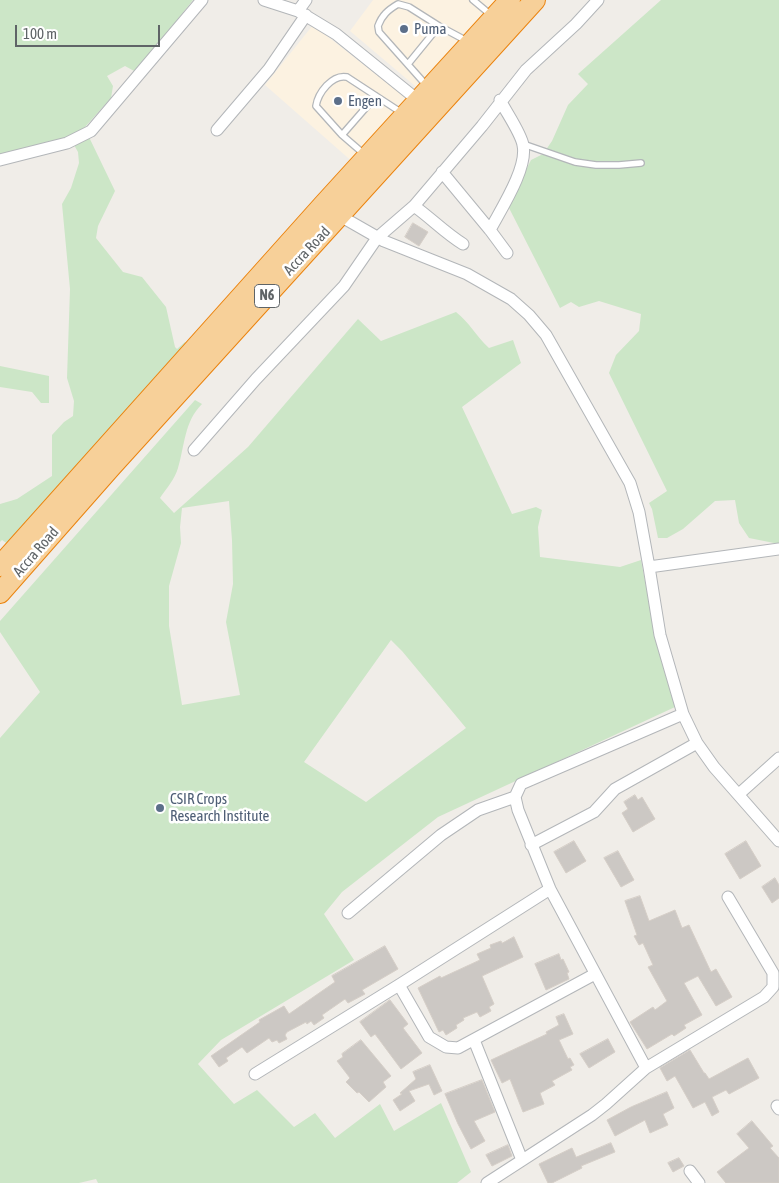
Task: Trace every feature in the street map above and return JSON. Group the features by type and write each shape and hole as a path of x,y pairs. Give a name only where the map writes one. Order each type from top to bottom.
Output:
{"highway":[{"name":"Accra Road","path":"0,566 324,204 510,0"},
{"name":"Accra Road","path":"0,593 111,467 535,0"}],"street":[{"path":"0,160 67,143 91,131 202,0"},
{"path":"264,0 302,13 336,34 418,102"},
{"path":"217,130 269,69 302,13 306,0"},
{"path":"194,450 256,379 344,286 378,238 414,206 482,126 500,100 526,70 576,24 598,0"},
{"path":"490,230 520,171 524,157 523,144 500,100"},
{"path":"442,172 507,253"},
{"path":"324,204 339,217 378,238 467,274 511,299 530,315 546,335 630,483 639,512 650,567 660,635 682,714 697,743 714,767 779,841"},
{"path":"414,206 447,234 463,244"},
{"path":"650,567 779,549"},
{"path":"646,1068 550,889 518,810 516,797 522,784 682,714"},
{"path":"531,845 594,812 615,789 697,743"},
{"path":"739,794 779,758"},
{"path":"348,913 435,838 478,810 516,797"},
{"path":"255,1074 550,889"},
{"path":"487,1183 606,1104 646,1068 764,996 772,987 776,971 728,897"},
{"path":"399,985 429,1037 446,1048 458,1048 595,974"},
{"path":"474,1040 522,1160"},
{"path":"690,1171 699,1183"}],"lane":[{"path":"473,0 494,18"},
{"path":"368,157 342,135 316,106 317,98 334,78 340,76 346,77 376,96 418,102 408,64 379,32 378,26 381,18 388,10 398,4 409,7 471,43"},
{"path":"408,64 439,26"},
{"path":"342,135 376,96"},
{"path":"523,144 575,162 596,165 641,163"}],"shaded area":[{"path":"373,0 505,0 421,91 350,31"},
{"path":"313,25 411,102 355,164 265,85"}],"green space":[{"path":"0,0 193,0 136,72 125,66 107,76 113,86 111,98 85,127 65,140 0,157"},
{"path":"661,0 779,0 779,544 749,538 739,523 735,500 715,501 683,529 667,538 658,538 649,503 667,491 609,373 616,355 639,331 641,314 599,301 579,307 571,302 560,308 508,206 531,160 543,154 552,141 568,105 588,84 578,74"},
{"path":"88,135 115,191 98,226 96,238 123,272 142,277 166,307 175,347 177,349 185,342 191,349 12,547 2,540 0,542 0,504 17,499 52,476 52,435 64,422 73,416 74,401 67,378 70,289 62,204 71,188 79,163 78,152 74,145"},
{"path":"456,312 489,348 513,340 521,363 462,407 512,514 536,507 542,510 538,527 540,557 620,567 641,560 658,649 675,707 438,817 342,892 324,914 354,960 221,1040 198,1064 234,1104 257,1090 294,1127 315,1113 335,1138 380,1104 394,1131 441,1103 471,1172 457,1183 98,1183 96,1179 79,1183 0,1183 0,738 40,692 0,632 0,621 195,400 202,404 188,426 177,472 160,498 174,513 248,447 358,319 381,341","holes":["229,501 233,584 226,622 240,695 182,705 169,626 169,586 181,543 182,508","391,640 466,728 366,802 304,762"]},
{"path":"0,366 49,376 49,403 41,403 32,392 0,387"}],"building":[{"path":"413,223 428,232 419,246 405,237"},
{"path":"635,795 638,800 642,797 655,819 633,832 622,813 628,809 624,802"},
{"path":"574,841 586,861 566,873 554,852"},
{"path":"746,841 761,866 740,879 725,854"},
{"path":"618,851 634,880 621,887 604,858"},
{"path":"775,878 779,885 779,898 772,903 762,887"},
{"path":"640,896 649,921 675,910 682,928 689,925 711,972 716,969 732,997 716,1006 698,976 684,983 702,1015 684,1025 686,1028 674,1036 672,1034 647,1049 630,1022 653,1007 655,1010 667,1001 648,967 653,965 643,943 639,945 634,936 637,935 625,901"},
{"path":"514,937 523,957 482,976 494,1004 489,1007 491,1011 480,1017 477,1012 463,1018 464,1020 456,1025 457,1028 446,1035 443,1030 439,1032 418,988 440,976 441,978 480,960 477,954 491,948 490,945 501,941 502,943"},
{"path":"385,946 398,969 362,990 365,994 348,1003 345,999 322,1015 324,1018 314,1025 311,1021 307,1024 306,1022 287,1032 285,1035 287,1039 279,1043 277,1040 272,1042 269,1038 247,1053 242,1047 226,1058 228,1061 219,1067 211,1056 260,1022 259,1020 284,1006 289,1014 335,982 332,976"},
{"path":"559,954 569,972 567,973 569,979 546,990 535,964"},
{"path":"390,1000 408,1024 403,1028 422,1053 401,1069 375,1034 371,1037 360,1022"},
{"path":"564,1014 573,1034 559,1040 568,1059 570,1058 574,1065 570,1067 572,1070 552,1081 555,1085 540,1093 544,1104 523,1112 510,1079 502,1083 491,1060 547,1034 546,1032 559,1025 556,1017"},
{"path":"608,1039 615,1052 589,1068 580,1054"},
{"path":"361,1040 391,1076 383,1082 386,1087 369,1102 346,1082 350,1078 337,1061 343,1057 342,1054"},
{"path":"690,1050 709,1079 748,1058 759,1078 729,1094 726,1090 712,1097 719,1112 712,1116 705,1102 693,1108 675,1076 667,1081 660,1068"},
{"path":"430,1065 442,1091 434,1095 429,1084 409,1091 415,1101 400,1111 393,1100 402,1094 400,1093 416,1079 413,1072"},
{"path":"482,1080 495,1112 474,1121 485,1141 471,1149 445,1094"},
{"path":"667,1092 674,1108 663,1114 668,1125 650,1133 645,1120 615,1136 607,1120 631,1107"},
{"path":"752,1121 773,1146 770,1148 779,1158 779,1183 726,1183 717,1172 749,1148 737,1134"},
{"path":"611,1143 615,1152 581,1166 582,1168 552,1183 548,1183 539,1164 572,1148 576,1157"},
{"path":"508,1145 512,1156 492,1166 486,1155"},
{"path":"679,1158 684,1166 673,1172 668,1163"}],"place":[{"name":"Puma","path":"404,29"},
{"name":"Engen","path":"338,101"},
{"name":"CSIR Crops Research Institute","path":"160,808"}]}
